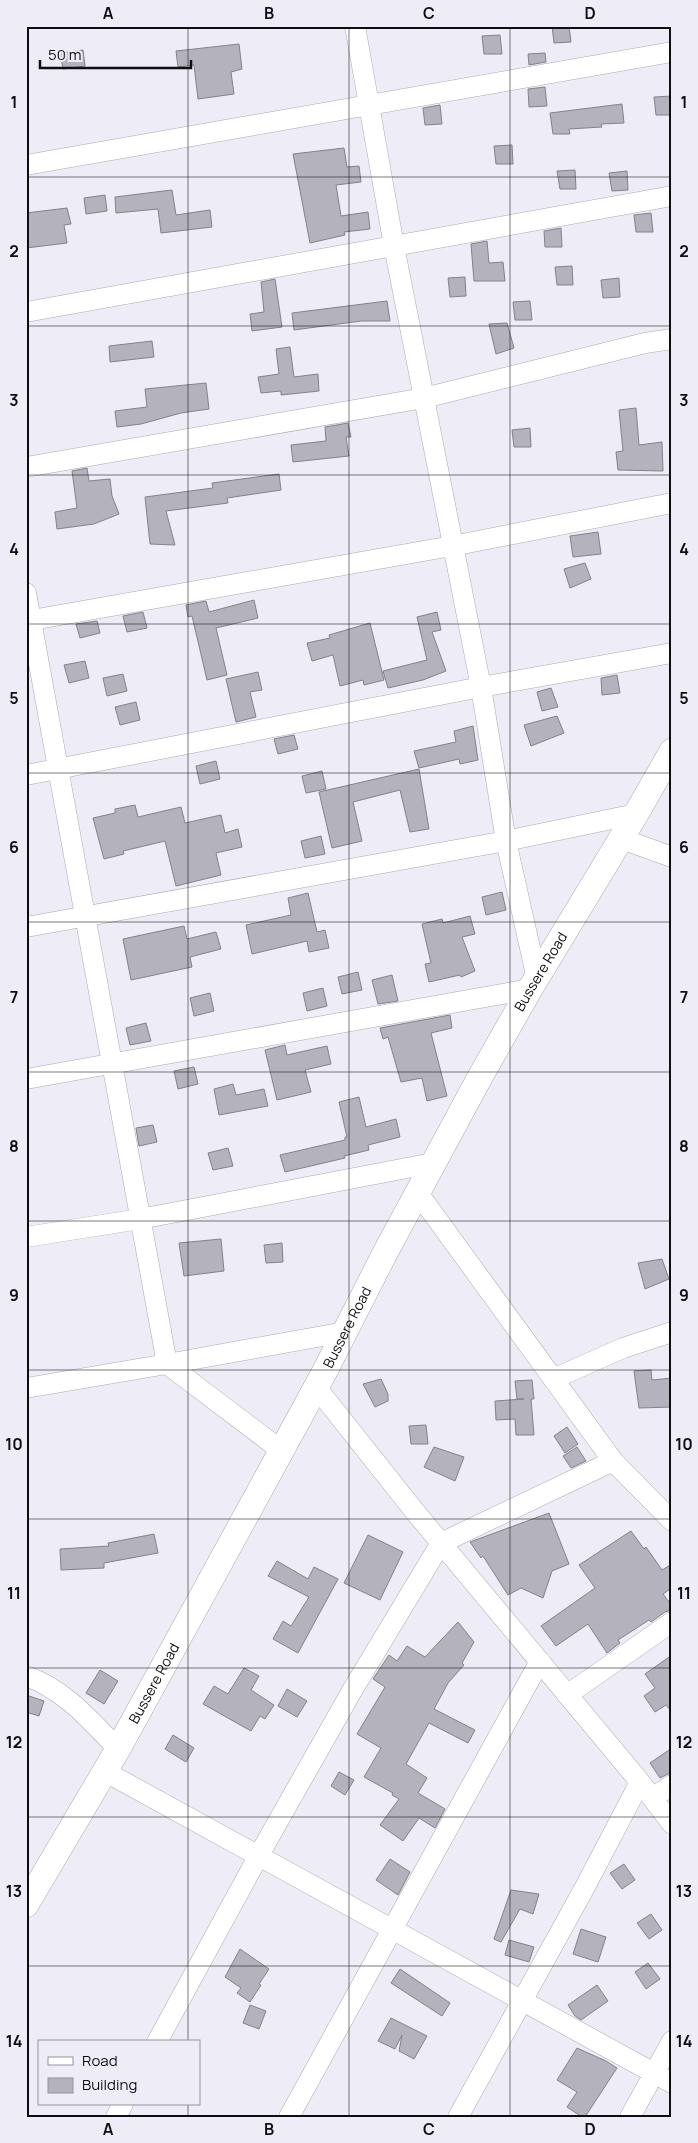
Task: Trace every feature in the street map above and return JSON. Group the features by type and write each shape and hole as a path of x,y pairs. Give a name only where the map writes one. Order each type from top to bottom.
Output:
{"main road":[{"name":"Bussere Road","path":"29,1894 118,1749 282,1451 433,1163 534,984 622,839 672,751"}],"street":[{"path":"26,1079 534,984 506,841 481,687 394,246 355,26"},
{"path":"26,166 672,52"},
{"path":"26,312 672,196"},
{"path":"26,468 424,398 645,343 672,339"},
{"path":"29,621 452,546 672,503"},
{"path":"26,594 29,621 167,1364 282,1451"},
{"path":"26,775 481,687 672,653"},
{"path":"26,927 506,841 636,814"},
{"path":"622,839 672,857"},
{"path":"26,1237 140,1219 433,1163"},
{"path":"418,1193 613,1461 672,1521"},
{"path":"26,1388 345,1332"},
{"path":"553,1379 624,1348 672,1332"},
{"path":"316,1387 441,1543 640,1782 672,1824"},
{"path":"158,2040 353,1689 441,1543 613,1461"},
{"path":"567,1695 672,1622"},
{"path":"289,2117 540,1662"},
{"path":"26,1676 50,1688 71,1702 118,1749"},
{"path":"104,1770 672,2083"},
{"path":"458,2117 585,1887 640,1782"},
{"path":"652,1798 672,1785"},
{"path":"630,2117 672,2041"}],"building":[{"path":"552,26 569,26 571,42 554,43"},
{"path":"500,35 502,54 484,54 482,36"},
{"path":"239,44 242,69 231,72 234,94 198,99 194,65 178,67 176,51"},
{"path":"83,50 85,66 63,69 60,53"},
{"path":"545,53 546,62 529,65 528,54"},
{"path":"545,87 547,106 529,107 528,89"},
{"path":"672,96 672,115 656,115 654,97"},
{"path":"622,104 624,123 601,124 602,127 569,129 570,134 553,134 550,113"},
{"path":"440,105 442,124 425,125 423,108"},
{"path":"512,145 513,164 496,164 494,146"},
{"path":"344,148 347,167 359,166 361,182 336,185 341,216 368,212 370,229 344,232 345,235 310,243 293,154"},
{"path":"575,170 576,189 560,189 557,171"},
{"path":"627,171 628,190 612,191 609,173"},
{"path":"172,190 176,215 210,210 212,227 161,233 158,209 116,213 115,197"},
{"path":"105,195 107,211 86,214 84,198"},
{"path":"67,208 71,224 64,225 67,243 26,248 26,213"},
{"path":"651,213 653,232 636,232 634,215"},
{"path":"561,228 562,247 545,247 544,231"},
{"path":"487,241 489,263 503,262 505,281 474,281 471,244"},
{"path":"572,266 573,285 557,285 555,267"},
{"path":"465,277 466,296 450,297 448,278"},
{"path":"619,278 620,297 603,298 601,280"},
{"path":"275,279 282,327 252,331 250,314 264,312 261,282"},
{"path":"387,301 390,321 361,321 294,330 292,313"},
{"path":"530,301 532,320 515,320 513,302"},
{"path":"507,323 514,348 496,354 489,324"},
{"path":"152,341 154,357 110,362 109,346"},
{"path":"290,347 294,377 318,374 319,391 281,395 281,391 261,393 258,377 279,374 276,349"},
{"path":"206,383 209,409 181,413 141,424 117,427 115,411 147,407 145,389"},
{"path":"636,408 639,445 662,442 663,471 618,470 616,452 623,451 619,410"},
{"path":"348,423 351,437 346,437 349,456 293,462 291,445 326,441 325,427"},
{"path":"530,428 531,447 514,447 512,430"},
{"path":"87,468 89,481 110,479 112,496 119,514 94,524 57,529 55,512 77,508 72,471"},
{"path":"279,474 281,490 227,498 228,503 166,511 175,545 150,544 145,497 213,488 212,483"},
{"path":"598,532 601,554 573,557 570,536"},
{"path":"585,563 591,579 570,588 564,569"},
{"path":"254,600 258,618 216,628 227,675 207,680 192,616 188,617 186,605 206,601 209,612"},
{"path":"143,612 147,628 127,632 123,616"},
{"path":"437,612 441,630 432,632 446,671 423,680 388,688 383,671 427,660 417,617"},
{"path":"97,621 100,633 80,638 76,624"},
{"path":"370,623 384,680 364,685 363,680 340,686 333,655 312,661 307,643 330,638 329,635"},
{"path":"85,661 89,678 69,683 64,665"},
{"path":"258,672 262,690 250,692 256,717 236,722 226,679"},
{"path":"123,674 127,691 107,696 103,678"},
{"path":"617,675 620,693 602,695 601,678"},
{"path":"551,688 558,707 542,711 537,692"},
{"path":"136,702 140,720 120,725 115,707"},
{"path":"557,716 564,733 531,746 524,725"},
{"path":"473,726 478,760 460,764 459,759 419,768 414,751 456,742 454,731"},
{"path":"294,735 298,749 278,754 274,739"},
{"path":"216,761 220,779 200,784 196,766"},
{"path":"419,769 429,829 410,832 400,790 353,802 362,841 332,848 319,792"},
{"path":"322,771 326,789 306,793 302,776"},
{"path":"135,805 138,817 181,807 185,823 221,815 225,833 238,829 242,847 216,853 221,875 176,886 165,841 123,851 124,854 104,859 93,818 115,813 115,809"},
{"path":"321,836 325,854 305,858 301,841"},
{"path":"502,892 506,910 486,915 482,897"},
{"path":"308,893 317,932 325,930 329,948 309,952 307,941 252,954 246,925 291,915 288,898"},
{"path":"470,916 475,934 462,937 475,971 461,977 460,975 429,982 425,964 431,963 422,924 442,919 443,923"},
{"path":"184,926 187,939 216,932 221,949 190,957 192,967 131,980 123,939"},
{"path":"358,972 362,990 342,994 338,977"},
{"path":"392,975 398,1001 378,1004 372,980"},
{"path":"323,988 327,1006 307,1011 303,993"},
{"path":"210,993 214,1011 194,1016 190,998"},
{"path":"450,1015 452,1028 431,1033 447,1096 427,1101 422,1078 401,1082 388,1037 383,1039 380,1028"},
{"path":"146,1023 151,1041 130,1045 126,1028"},
{"path":"285,1045 287,1055 327,1046 331,1064 305,1070 311,1092 277,1100 265,1050"},
{"path":"194,1067 198,1084 178,1089 174,1071"},
{"path":"233,1084 236,1095 264,1089 268,1106 219,1115 214,1089"},
{"path":"359,1097 366,1127 396,1119 400,1137 368,1145 369,1150 344,1156 345,1158 285,1172 280,1155 345,1140 345,1137 347,1137 339,1102"},
{"path":"153,1125 157,1142 139,1146 136,1128"},
{"path":"228,1148 233,1166 213,1170 208,1153"},
{"path":"221,1239 224,1271 184,1276 179,1243"},
{"path":"282,1243 283,1262 266,1263 264,1245"},
{"path":"662,1259 669,1279 645,1289 638,1263"},
{"path":"651,1370 652,1380 672,1378 672,1407 639,1408 634,1371"},
{"path":"381,1379 388,1394 388,1401 375,1407 363,1384"},
{"path":"532,1380 534,1399 531,1399 534,1435 516,1435 515,1419 496,1420 495,1401 524,1399 517,1399 515,1381"},
{"path":"426,1425 428,1444 411,1444 409,1426"},
{"path":"567,1427 578,1444 565,1453 554,1436"},
{"path":"434,1447 464,1457 455,1481 424,1467"},
{"path":"577,1447 586,1461 571,1468 563,1456"},
{"path":"549,1513 569,1564 552,1571 543,1598 521,1588 508,1595 483,1556 481,1558 470,1542"},
{"path":"631,1531 644,1549 646,1547 662,1570 672,1564 672,1588 663,1594 672,1606 672,1610 665,1612 651,1622 649,1620 618,1640 620,1643 607,1653 588,1624 556,1646 541,1626 595,1588 579,1565"},
{"path":"154,1534 158,1553 104,1563 104,1568 61,1570 60,1549 109,1546 108,1543"},
{"path":"368,1535 403,1552 380,1600 344,1583"},
{"path":"277,1561 308,1579 314,1567 338,1579 298,1653 273,1639 283,1621 291,1626 309,1597 268,1576"},
{"path":"458,1622 474,1642 462,1663 464,1665 448,1683 434,1709 475,1730 468,1743 429,1723 406,1764 427,1778 418,1793 445,1809 435,1828 419,1818 403,1841 380,1825 399,1799 392,1795 393,1793 364,1777 381,1748 357,1734 385,1687 373,1679 389,1655 397,1661 407,1646 425,1657"},
{"path":"672,1655 672,1712 666,1705 655,1712 644,1696 655,1688 645,1674"},
{"path":"244,1668 259,1676 251,1690 274,1705 265,1719 260,1716 251,1731 203,1704 214,1686 228,1694"},
{"path":"100,1670 118,1681 104,1704 86,1693"},
{"path":"287,1689 307,1701 297,1717 278,1706"},
{"path":"26,1695 44,1701 39,1716 26,1712"},
{"path":"173,1735 194,1748 186,1762 165,1749"},
{"path":"672,1748 672,1772 660,1778 650,1763"},
{"path":"339,1772 354,1780 345,1795 331,1786"},
{"path":"390,1859 410,1872 398,1895 376,1880"},
{"path":"624,1864 635,1880 622,1889 610,1873"},
{"path":"511,1890 539,1894 533,1914 520,1909 501,1942 494,1939"},
{"path":"651,1914 662,1930 649,1939 637,1923"},
{"path":"581,1929 606,1937 598,1962 573,1954"},
{"path":"509,1940 534,1947 529,1962 505,1955"},
{"path":"240,1949 269,1969 250,2002 237,1993 241,1988 225,1977"},
{"path":"648,1963 660,1979 646,1989 635,1972"},
{"path":"400,1969 450,2003 442,2016 391,1983"},
{"path":"597,1985 608,2001 581,2020 575,2016 568,2005"},
{"path":"250,2005 266,2011 259,2029 243,2023"},
{"path":"391,2018 427,2036 414,2059 399,2051 402,2035 395,2049 378,2041"},
{"path":"577,2048 617,2068 585,2117 567,2107 577,2092 557,2080"}]}
